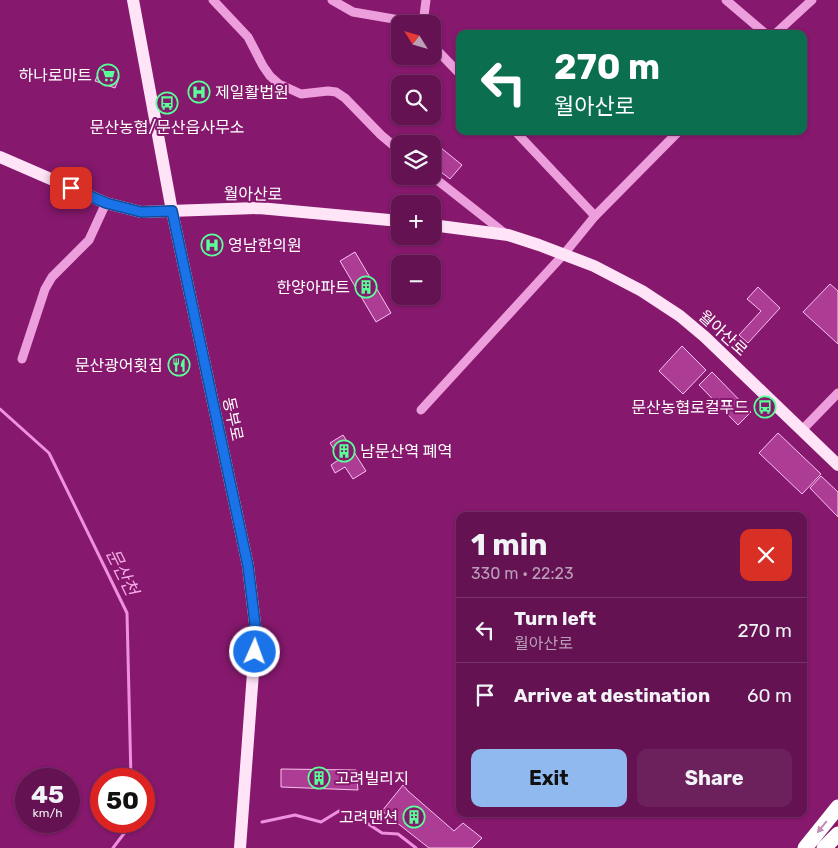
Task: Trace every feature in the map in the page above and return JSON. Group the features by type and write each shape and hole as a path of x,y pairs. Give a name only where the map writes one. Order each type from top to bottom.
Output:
{"highway":[{"path":"805,848 838,807"},
{"path":"824,848 838,834"}],"main road":[{"name":"동부로","path":"133,0 172,211 248,566 256,632 240,848"},
{"name":"월아산로","path":"0,157 106,203 141,212 259,208 391,220"},
{"name":"월아산로","path":"441,226 508,235 564,254 613,275 642,291 680,316 705,336 838,465"}],"street":[{"path":"213,0 248,37 263,66 279,84 301,94 336,92 345,98 391,143"},
{"path":"332,0 353,12 391,19"},
{"path":"424,15 426,0"},
{"path":"726,0 761,30"},
{"path":"779,30 812,0"},
{"path":"441,54 456,70"},
{"path":"519,135 595,216"},
{"path":"421,410 564,254 595,216 675,135"},
{"path":"441,183 508,235"},
{"path":"22,359 45,288 52,278 89,240 106,203"},
{"path":"802,430 838,394"}],"building":[{"name":"하나로마트","path":"102,66 118,72 119,78 115,88 95,81"},
{"path":"441,148 462,165 450,179 441,172"},
{"name":"한양아파트","path":"355,252 391,313 376,322 340,261"},
{"path":"830,284 838,291 838,344 803,312"},
{"path":"758,287 780,308 748,343 739,335 761,311 747,299"},
{"path":"682,346 706,370 683,394 659,371"},
{"path":"712,372 751,412 738,425 699,385"},
{"path":"778,433 821,474 802,494 759,453"},
{"name":"남문산역 폐역","path":"343,435 366,471 353,479 345,467 335,473 331,465 340,459 330,443"},
{"path":"821,476 838,492 838,517 810,488"},
{"name":"고려빌리지","path":"281,769 356,770 358,790 281,787"},
{"name":"고려맨션","path":"403,785 454,831 463,823 482,838 472,848 429,848 382,811"}],"waterway":[{"name":"문산천","path":"0,409 49,453 127,613 131,768"},
{"path":"262,822 295,815 321,822 339,811 359,818 382,833 398,834 416,848"},
{"name":"문산천","path":"113,848 124,833"}],"place":[{"name":"하나로마트","path":"108,75"},
{"name":"제일활법원","path":"199,92"},
{"name":"문산농협/문산읍사무소","path":"167,103"},
{"name":"영남한의원","path":"212,245"},
{"name":"한양아파트","path":"366,287"},
{"name":"문산광어횟집","path":"179,365"},
{"name":"문산농협로컬푸드","path":"765,407"},
{"name":"남문산역 폐역","path":"344,451"},
{"name":"고려빌리지","path":"319,778"},
{"name":"고려맨션","path":"414,817"}],"route":[{"path":"71,188 106,203 141,212 172,211 248,566 256,632 255,652"}]}
